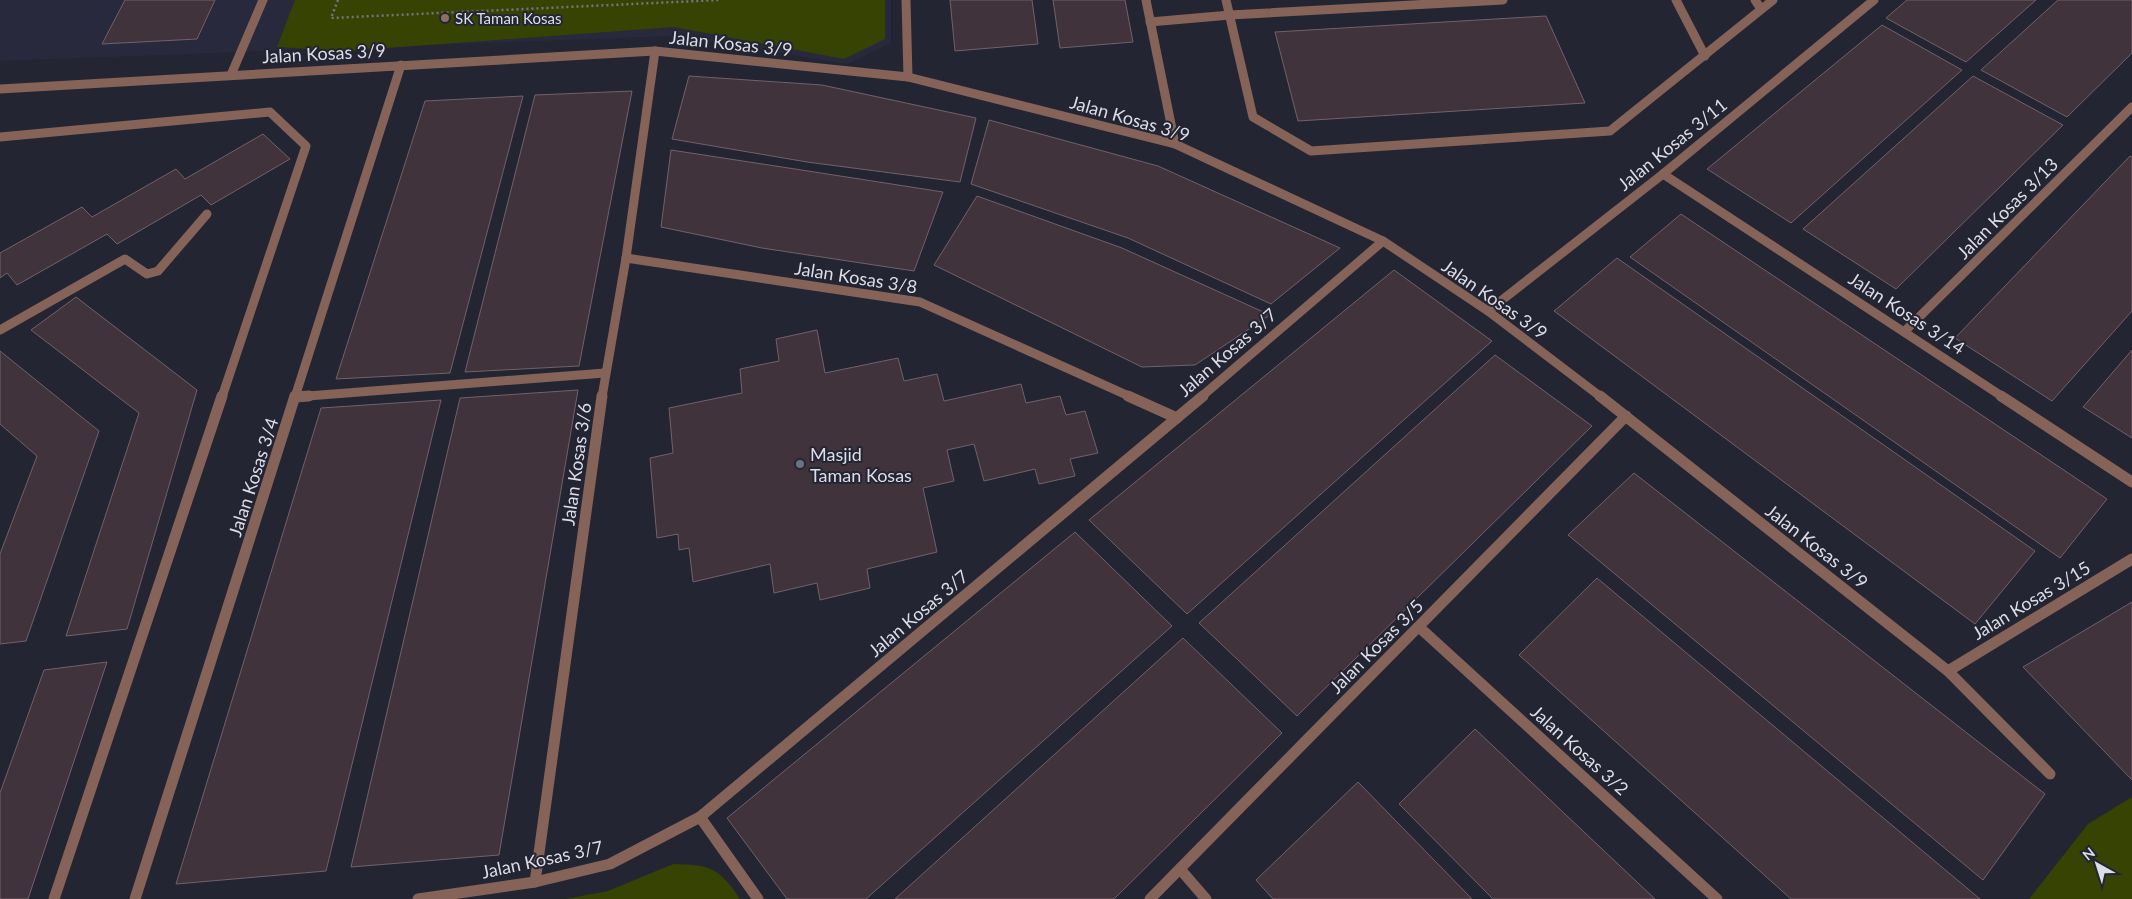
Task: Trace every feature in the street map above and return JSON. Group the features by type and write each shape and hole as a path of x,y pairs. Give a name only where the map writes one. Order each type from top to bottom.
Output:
{"street":[{"path":"231,75 263,0"},
{"path":"906,0 908,77"},
{"path":"1146,0 1175,144"},
{"path":"1226,0 1253,117 1312,151 1610,131 1773,0"},
{"path":"1150,22 1230,15 1503,0"},
{"path":"1676,0 1705,56"},
{"path":"1755,0 1761,9"},
{"name":"Jalan Kosas 3/11","path":"1488,311 1663,174 1874,0"},
{"name":"Jalan Kosas 3/9","path":"0,89 655,51 908,77 1175,144 1382,241 1488,311 1626,416 1948,671 2050,774"},
{"name":"Jalan Kosas 3/6","path":"535,882 605,373 626,258 655,51"},
{"name":"Jalan Kosas 3/4","path":"136,899 401,65"},
{"name":"Jalan Kosas 3/13","path":"1905,332 2132,107"},
{"path":"0,137 270,112 306,146 54,899"},
{"name":"Jalan Kosas 3/14","path":"1663,174 2132,482"},
{"path":"0,330 125,259 148,274 158,271 207,214"},
{"name":"Jalan Kosas 3/7","path":"418,899 535,882 610,864 700,817 1177,418 1382,241"},
{"name":"Jalan Kosas 3/8","path":"626,258 920,302 1177,418"},
{"path":"295,397 605,373"},
{"name":"Jalan Kosas 3/5","path":"1150,899 1626,416"},
{"name":"Jalan Kosas 3/15","path":"1948,671 2132,559"},
{"name":"Jalan Kosas 3/2","path":"1419,627 1717,899"},
{"path":"700,817 758,899"},
{"path":"1180,869 1206,899"}],"path":[{"path":"338,0 331,18 719,0"}],"shaded area":[{"name":"SK Taman Kosas","path":"0,0 891,0 891,43 848,64 674,36 0,61"}],"green space":[{"path":"295,0 885,0 885,39 844,59 674,27 346,51 277,47"},
{"path":"2132,797 2132,899 2029,899 2088,824"},
{"path":"673,864 696,865 712,870 726,880 740,899 565,899 608,891"}],"building":[{"path":"125,0 215,0 197,39 102,44"},
{"path":"950,0 1032,0 1038,44 955,51"},
{"path":"1053,0 1125,0 1133,42 1060,48"},
{"path":"1907,0 2036,0 1966,62 1886,18"},
{"path":"2058,0 2132,0 2132,53 2067,117 1981,70"},
{"path":"1546,16 1585,103 1298,121 1275,32"},
{"path":"1882,25 1962,70 1791,223 1707,169"},
{"path":"689,76 822,85 976,118 960,182 807,162 672,139"},
{"path":"1973,76 2063,125 1896,289 1803,229"},
{"path":"632,91 579,366 465,372 535,95"},
{"path":"523,96 450,373 336,379 425,101"},
{"path":"989,120 1158,166 1340,248 1271,304 1128,238 971,184"},
{"path":"263,134 290,159 211,205 201,195 117,244 107,234 17,285 7,273 0,278 0,253 82,207 92,217 176,169 185,179"},
{"path":"671,150 943,192 914,271 762,248 661,227"},
{"path":"2130,156 2132,157 2132,311 2052,401 1955,338"},
{"path":"977,196 1122,248 1270,315 1195,365 1142,367 934,265"},
{"path":"1681,214 2107,499 2060,558 1630,257"},
{"path":"1617,258 2035,551 1975,624 1554,311"},
{"path":"1394,270 1492,341 1187,614 1089,520"},
{"path":"76,297 197,390 127,629 66,636 139,413 31,330"},
{"name":"Masjid Taman Kosas","path":"817,330 825,373 898,358 904,381 937,374 944,401 1021,384 1026,403 1060,396 1066,415 1085,411 1098,453 1070,459 1075,476 1039,484 1035,469 984,481 974,444 947,450 954,481 923,488 937,552 867,569 870,588 820,600 817,583 774,593 770,564 693,582 689,548 679,550 678,534 657,538 650,458 673,453 669,408 742,393 740,369 779,361 776,339"},
{"path":"2132,350 2132,438 2083,407"},
{"path":"0,351 99,431 26,641 0,644 0,554 37,456 0,424"},
{"path":"1495,355 1592,426 1297,716 1199,623"},
{"path":"578,390 499,855 351,867 460,398"},
{"path":"441,400 326,871 176,884 321,408"},
{"path":"1634,473 2045,794 1983,880 1568,535"},
{"path":"1075,532 1172,626 866,899 787,899 727,818"},
{"path":"1597,578 1980,899 1791,899 1519,655"},
{"path":"2132,602 2132,780 2023,667"},
{"path":"1183,638 1282,733 1114,899 895,899"},
{"path":"107,662 28,899 0,899 0,793 44,670"},
{"path":"1475,729 1655,899 1493,899 1399,804"},
{"path":"1358,782 1472,899 1273,899 1256,880"}],"place":[{"name":"SK Taman Kosas","path":"445,18"},
{"name":"Masjid Taman Kosas","path":"800,464"}]}
